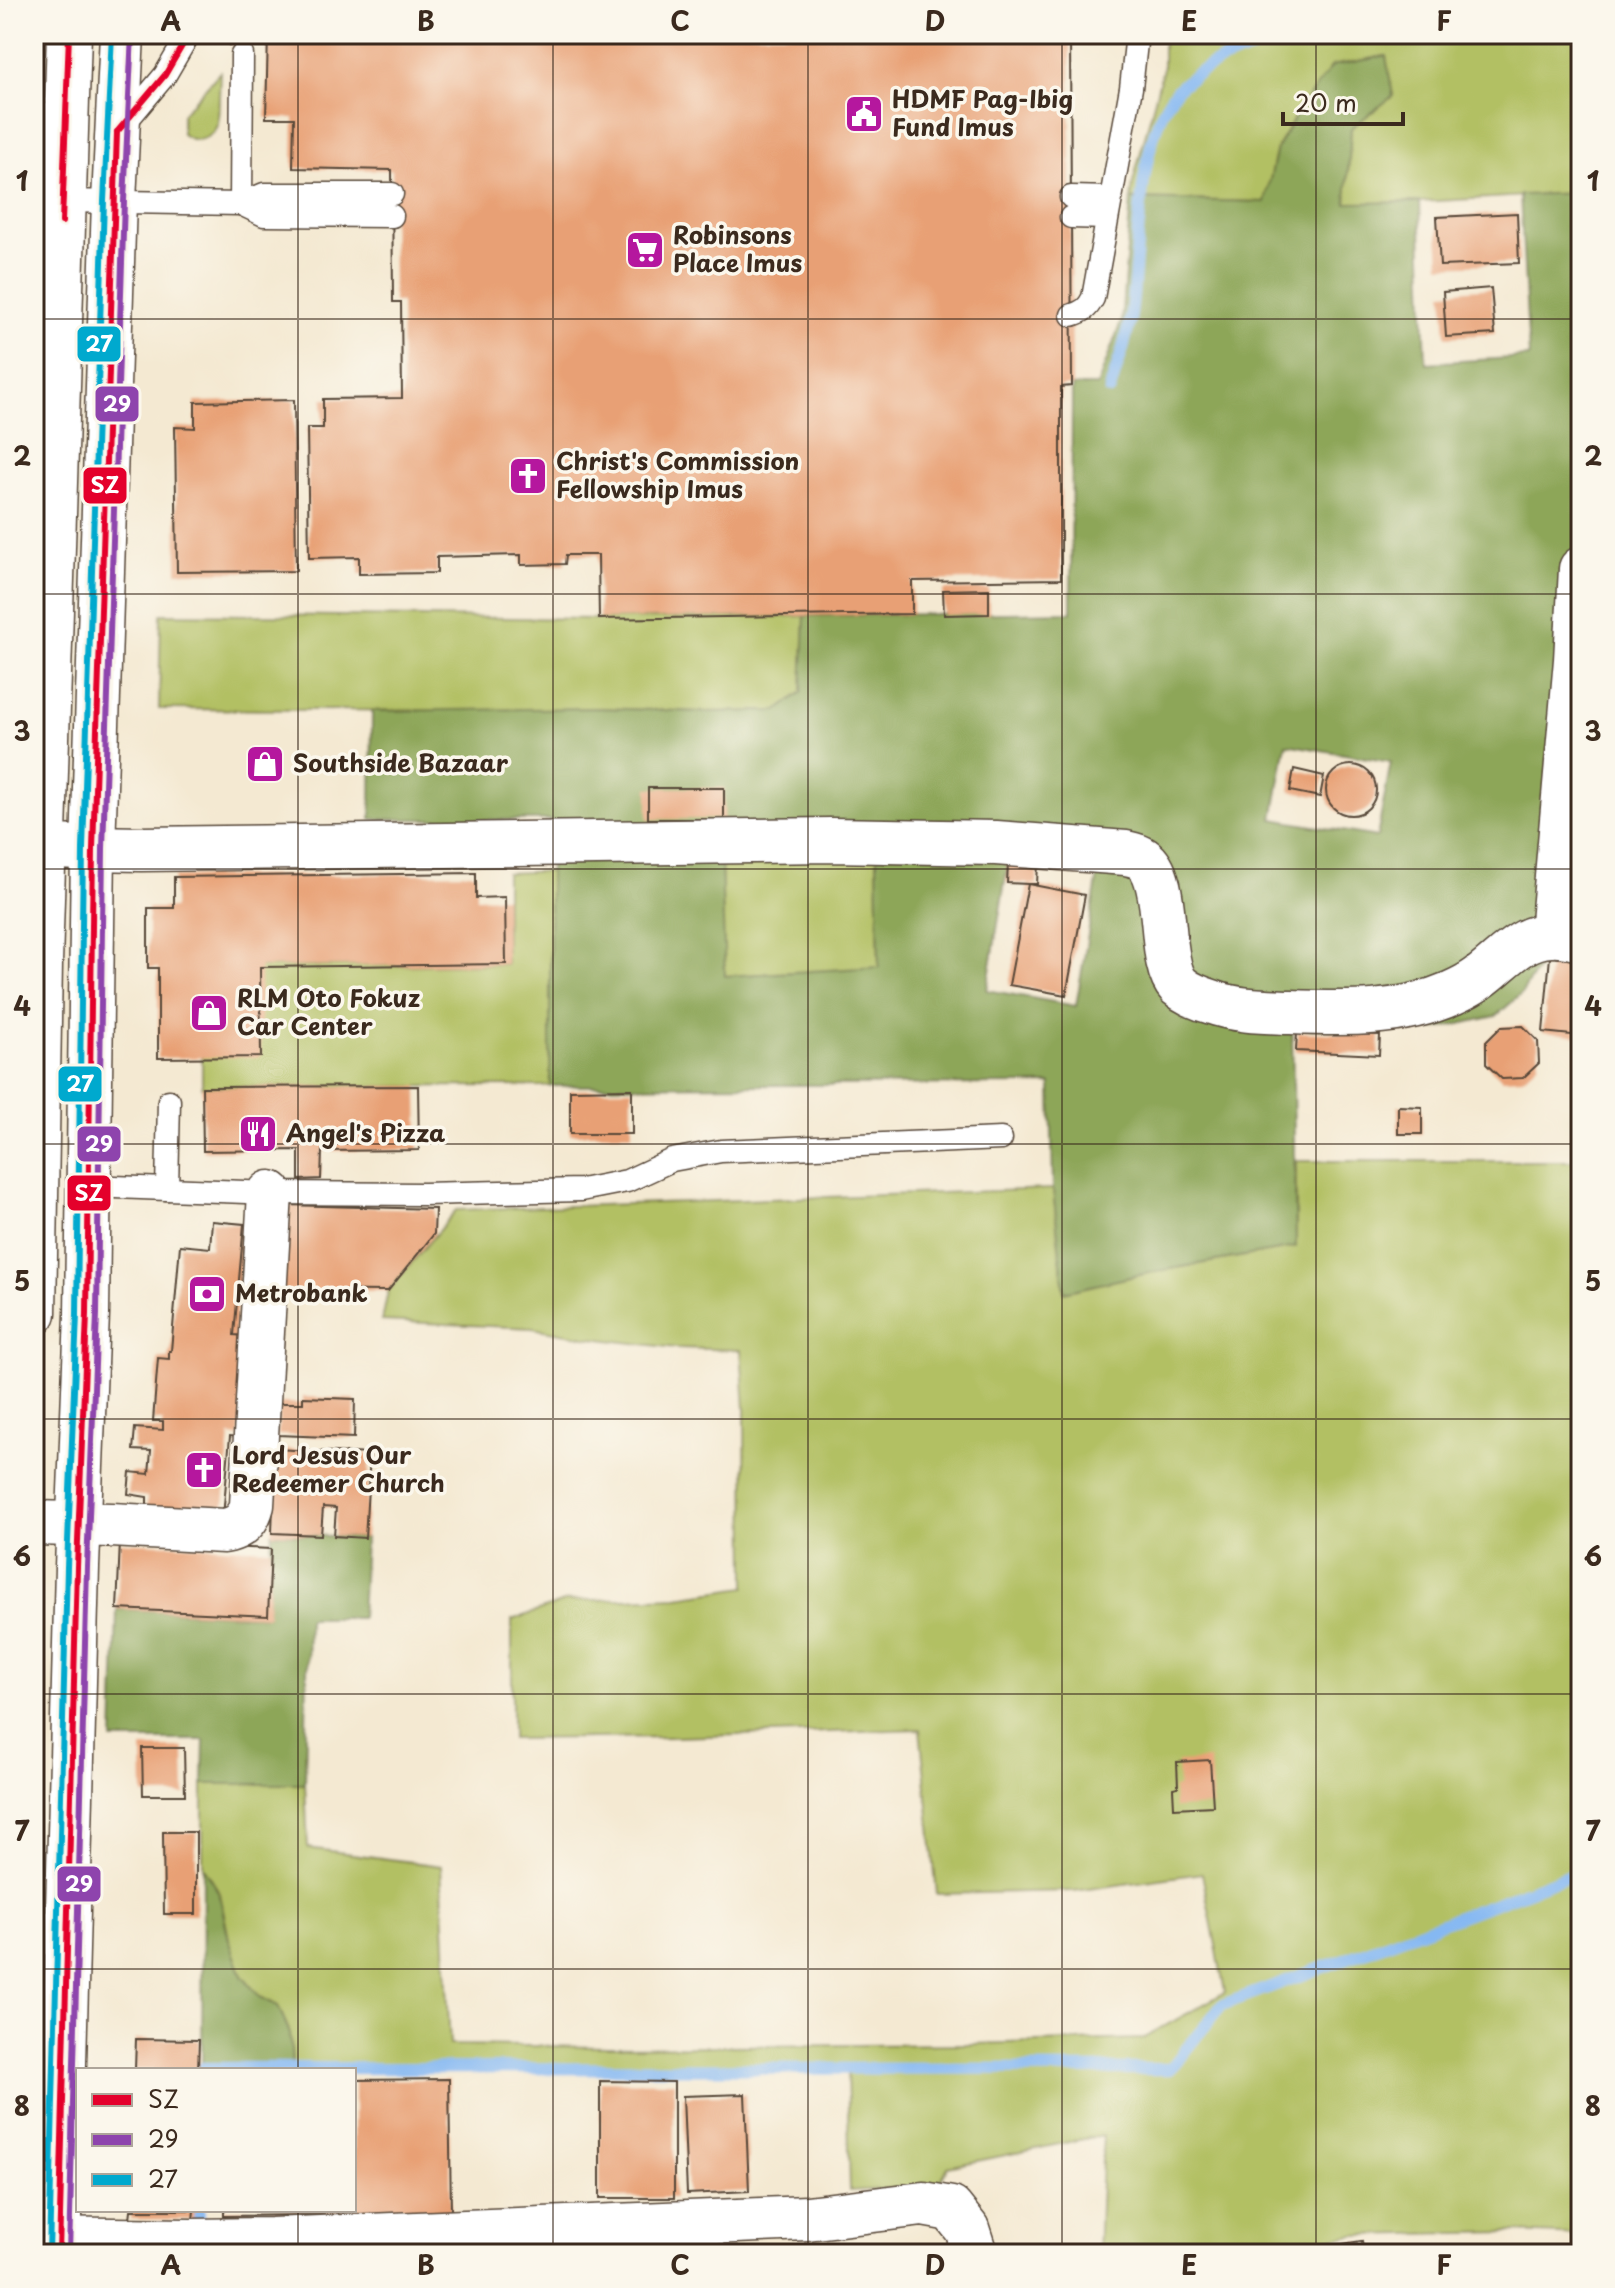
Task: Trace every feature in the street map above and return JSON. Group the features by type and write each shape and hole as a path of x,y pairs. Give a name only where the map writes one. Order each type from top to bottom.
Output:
{"main road":[{"path":"69,34 63,201 46,391 41,678 43,847 37,963 34,1314 87,1314"},
{"path":"122,34 93,849 87,1314 79,1524 43,2155 51,2244 191,2241 354,2246 808,2236 923,2204 951,2209 967,2229 975,2254"},
{"path":"46,391 108,393"},
{"path":"43,847 93,849 845,840 996,843 1126,853 1144,859 1155,875 1170,967 1178,985 1213,1003 1266,1011 1356,1015 1394,1011 1453,993 1479,979 1514,948 1536,937 1566,936 1574,675 1581,569"},
{"path":"34,1523 224,1531 243,1524 252,1505 270,1193"}],"lane":[{"path":"117,132 165,75 189,34"},
{"path":"1072,315 1089,306 1093,298 1133,77 1137,34"},
{"path":"241,204 242,55"},
{"path":"63,201 241,204 264,215 392,205"},
{"path":"1071,207 1109,208"},
{"path":"167,1189 169,1101"},
{"path":"88,1186 270,1193 461,1194 581,1190 627,1181 672,1160 721,1151 1001,1139"}],"green space":[{"path":"1163,34 1581,34 1581,193 1346,204 1351,128 1393,95 1385,56 1332,66 1300,108 1277,147 1266,202 1131,199 1163,68"},
{"path":"1386,56 1393,96 1351,128 1346,203 1420,202 1426,363 1529,357 1520,195 1581,193 1581,938 1547,955 1521,994 1496,1016 1442,1028 1384,1031 1292,1028 1296,1247 1148,1273 1064,1292 1053,1189 1051,1084 550,1086 550,820 371,819 372,711 600,708 777,711 802,692 805,616 1071,612 1072,386 1097,386 1121,322 1131,199 1265,202 1277,148 1300,108 1332,66","holes":["1286,744 1391,762 1377,837 1273,819","877,854 879,967 725,976 721,861","1008,863 1099,869 1076,1006 987,990"]},
{"path":"220,72 218,123 215,129 198,140 182,134 182,114"},
{"path":"161,614 599,619 805,616 802,692 777,711 600,708 470,711 159,709"},
{"path":"877,854 879,968 724,976 721,860"},
{"path":"550,871 550,1086 202,1087 202,1057 260,967 506,964 506,873"},
{"path":"1296,1161 1581,1161 1581,2235 1513,2232 1354,2235 1228,2254 1098,2254 1103,2135 948,2167 938,2186 850,2191 847,2068 292,2067 290,2033 278,2006 260,1997 242,1976 229,1940 220,1893 203,1866 203,1784 305,1784 308,1848 441,1866 450,2045 972,2044 1142,2039 1225,1992 1202,1873 1074,1891 937,1894 920,1729 512,1739 512,1620 567,1601 677,1597 746,1587 745,1409 741,1350 676,1348 532,1328 382,1321 388,1291 456,1210 1053,1189 1064,1291 1296,1247"},
{"path":"272,1533 365,1538 361,1618 308,1618 305,1784 203,1784 204,1740 113,1740 117,1609 267,1616"},
{"path":"203,1866 219,1893 229,1940 242,1976 260,1997 278,2006 290,2033 292,2067 202,2068"}],"building":[{"path":"229,34 258,34 257,45 229,45"},
{"name":"Robinsons Place Imus","path":"268,34 1070,34 1072,386 1061,387 1061,579 912,581 912,614 599,619 598,555 566,555 565,564 521,565 521,555 437,557 437,573 359,574 359,557 309,558 307,428 323,428 323,399 402,398 401,302 393,302 392,170 293,168 294,118 266,118"},
{"path":"1517,213 1519,263 1440,266 1437,217"},
{"path":"1491,288 1495,334 1446,337 1443,292"},
{"path":"294,400 296,571 177,572 175,427 195,428 195,402"},
{"path":"989,589 989,614 944,615 943,590"},
{"path":"1351,765 1369,772 1376,790 1369,808 1351,815 1333,808 1326,790 1333,772"},
{"path":"1294,769 1324,776 1320,797 1290,791"},
{"path":"648,788 724,788 724,819 648,819"},
{"path":"1008,863 1038,863 1037,884 1007,883"},
{"path":"476,873 476,898 505,897 506,964 260,967 261,1057 158,1058 158,968 148,968 148,908 174,908 174,877"},
{"path":"1028,884 1085,895 1066,995 1009,985"},
{"path":"1550,957 1581,960 1581,1036 1543,1032"},
{"path":"1523,1026 1538,1041 1539,1063 1523,1078 1502,1079 1486,1064 1486,1042 1501,1027"},
{"path":"1297,1032 1380,1035 1379,1055 1296,1051"},
{"path":"418,1086 419,1150 322,1151 321,1179 299,1180 299,1150 203,1151 202,1087"},
{"path":"632,1089 632,1134 570,1134 570,1090"},
{"path":"1398,1106 1422,1107 1422,1134 1398,1134"},
{"path":"284,1205 435,1209 434,1234 388,1291 281,1290"},
{"path":"212,1221 244,1224 234,1335 247,1336 239,1437 230,1436 223,1517 147,1510 147,1497 128,1494 130,1472 149,1474 151,1451 133,1450 135,1428 163,1430 163,1421 153,1421 158,1358 169,1359 171,1351 180,1245 210,1248"},
{"path":"303,1397 355,1399 354,1438 278,1435 279,1403 303,1403"},
{"path":"275,1449 370,1454 365,1538 334,1536 336,1508 323,1507 321,1535 272,1533"},
{"path":"120,1542 271,1549 268,1616 117,1609"},
{"path":"142,1748 184,1748 185,1795 143,1795"},
{"path":"1210,1760 1213,1806 1174,1808 1173,1788 1178,1787 1177,1762"},
{"path":"163,1832 196,1832 196,1914 164,1914"},
{"path":"136,2039 199,2040 198,2068 135,2068"},
{"path":"449,2079 451,2213 224,2216 224,2212 356,2212 356,2080"},
{"path":"600,2081 674,2082 674,2198 600,2198"},
{"path":"745,2094 749,2191 687,2194 683,2096"},
{"path":"131,2212 194,2212 193,2220 130,2219"},
{"path":"1362,2241 1364,2254 1304,2254 1303,2250"}],"waterway":[{"path":"1110,390 1130,322 1148,158 1156,128 1168,102 1183,84 1208,67 1294,34"},
{"path":"356,2068 1170,2069 1222,2005 1581,1871"},
{"path":"199,2212 199,2220"}],"transit line":[{"name":"SZ","path":"62,222 69,34"},
{"name":"27","path":"49,2254 67,1567 77,1314 83,849 112,34"},
{"name":"29","path":"69,2254 87,1567 97,1314 103,849 132,34"},
{"name":"SZ","path":"117,132 165,75 189,34"},
{"name":"SZ","path":"59,2254 77,1567 87,1314 93,849 117,132"}],"place":[{"name":"HDMF Pag-Ibig Fund Imus","path":"864,114"},
{"name":"Robinsons Place Imus","path":"645,250"},
{"name":"Christ's Commission Fellowship Imus","path":"528,476"},
{"name":"Southside Bazaar","path":"265,764"},
{"name":"RLM Oto Fokuz Car Center","path":"209,1013"},
{"name":"Angel's Pizza","path":"258,1134"},
{"name":"Metrobank","path":"207,1294"},
{"name":"Lord Jesus Our Redeemer Church","path":"204,1470"}]}
